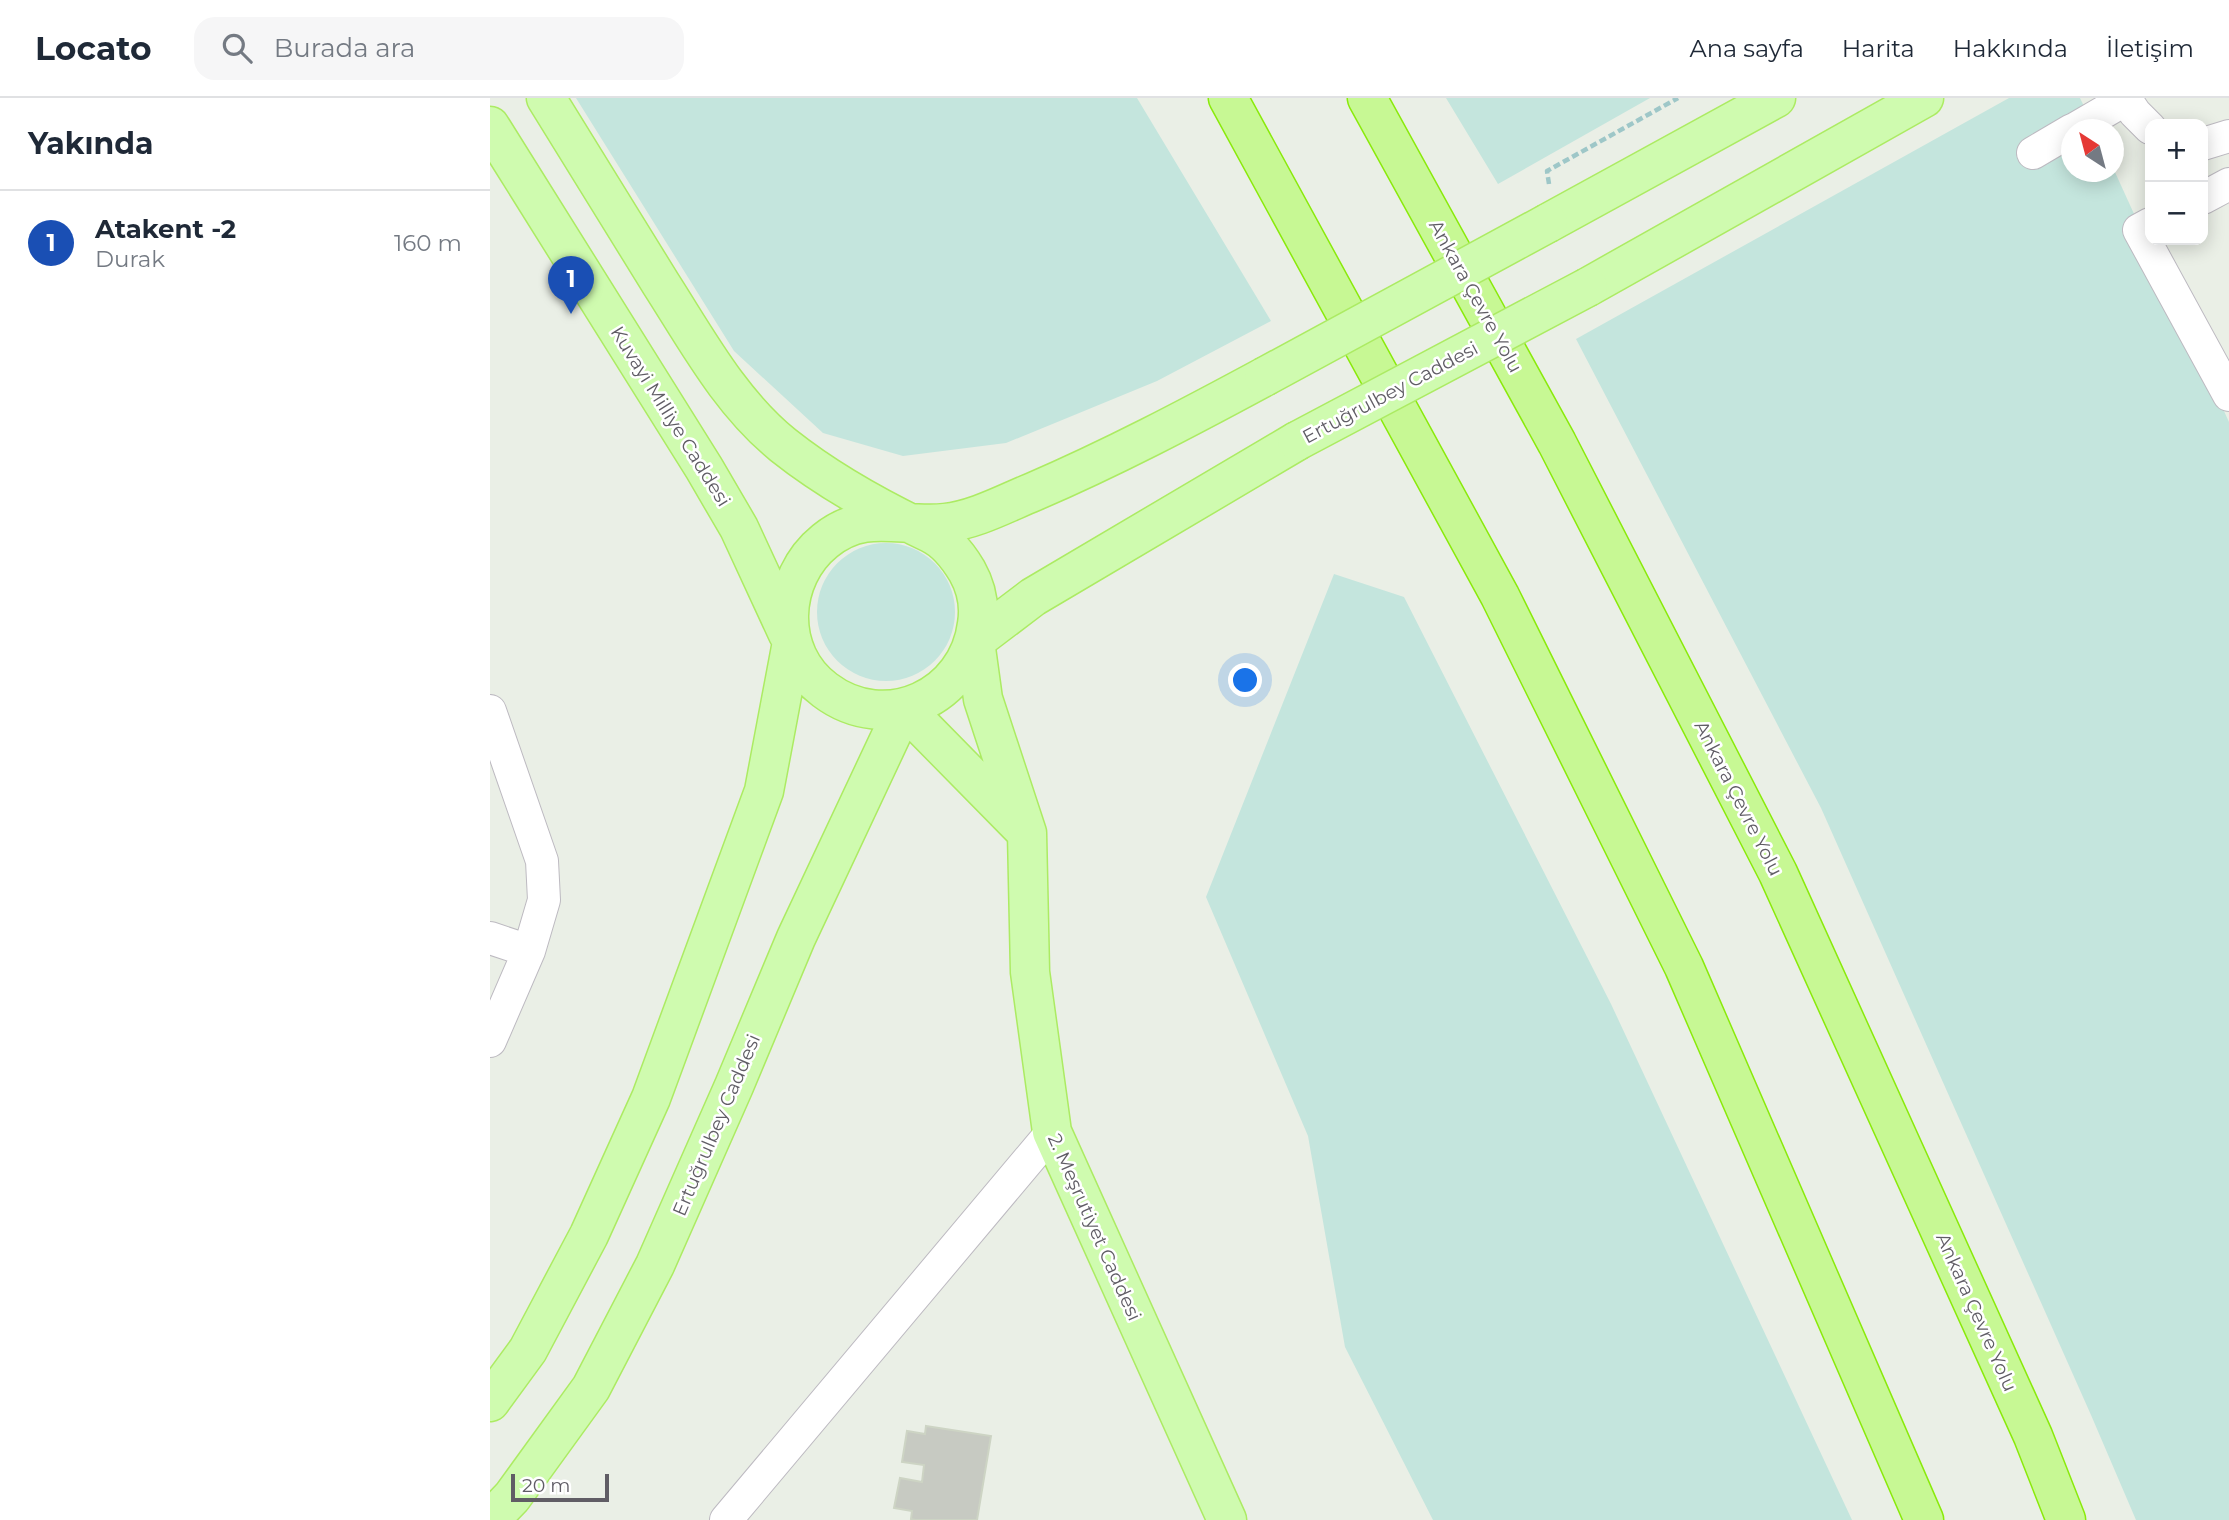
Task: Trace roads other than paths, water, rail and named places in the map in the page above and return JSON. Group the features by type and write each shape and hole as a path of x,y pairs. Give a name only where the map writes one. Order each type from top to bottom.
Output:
{"highway":[{"path":"1228,98 1500,596 1684,967 1924,1520"},
{"name":"Ankara Çevre Yolu","path":"1367,98 1557,443 1778,873 2033,1436 2066,1520"}],"main road":[{"path":"546,98 713,367 746,408 781,443 827,477 910,524"},
{"name":"Ertuğrulbey Caddesi","path":"910,524 937,536 958,556 973,582 979,611 975,641 965,664 949,684 928,699 904,708 875,710 848,703 823,689 804,668 792,642 788,614 793,585 807,559 827,539 853,525 881,520 910,524 946,523 966,519 1152,436 1264,377 1549,207 1776,98"},
{"name":"Ertuğrulbey Caddesi","path":"975,641 1033,597 1297,441 1587,286 1924,98"},
{"name":"Kuvayi Milliye Caddesi","path":"490,126 733,518 792,642"},
{"name":"2. Meşrutiyet Caddesi","path":"975,641 983,699 1027,833 1030,972 1052,1132 1227,1520"},
{"name":"Ertuğrulbey Caddesi","path":"490,1402 534,1338 589,1234 651,1098 764,791 792,642"},
{"path":"904,708 1027,833"},
{"name":"Ertuğrulbey Caddesi","path":"490,1520 512,1497 591,1388 655,1265 796,938 904,708"}],"street":[{"path":"2091,119 2126,98 2145,123"},
{"path":"2033,153 2061,136"},
{"path":"2208,142 2229,136"},
{"path":"2145,227 2139,230 2145,241"},
{"path":"2147,245 2229,395"},
{"path":"490,711 542,862 544,900 529,951 490,1041"},
{"path":"490,938 529,951"},
{"path":"726,1520 1052,1132"}],"place":[{"name":"Atakent -2","path":"571,314"}]}
